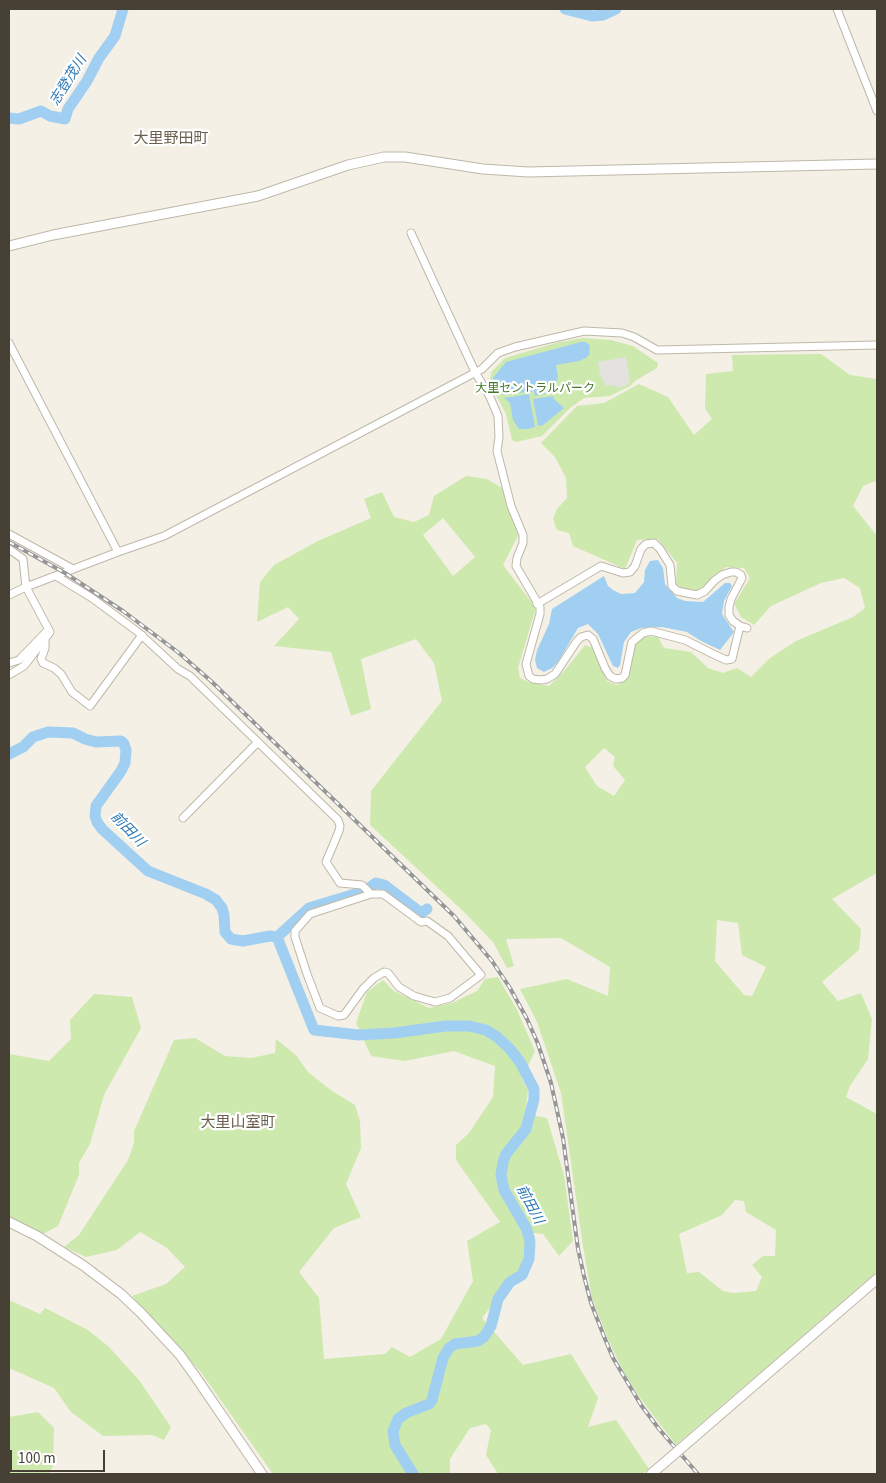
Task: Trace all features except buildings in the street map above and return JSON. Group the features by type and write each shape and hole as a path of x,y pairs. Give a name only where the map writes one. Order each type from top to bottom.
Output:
{"street":[{"path":"837,9 877,111"},
{"path":"9,246 53,235 258,196 348,165 384,158 405,157 483,169 528,172 877,164"},
{"path":"410,233 475,372 490,397 498,416 499,437 497,451 511,506 523,535 523,543 516,566 538,604 540,607 540,614 526,664 529,676 541,680 555,674 581,637 588,635 593,639 605,668 610,676 616,680 625,675 632,642 643,633 651,631 685,640 726,660 732,659 744,627 733,621 729,615 728,607 742,578 741,575 736,572 722,575 705,591 696,595 677,591 672,586 670,565 654,544 646,544 641,549 635,566 630,572 623,573 601,566 538,604"},
{"path":"9,595 164,536 482,369 498,354 560,336 584,331 628,335 657,350 877,345"},
{"path":"9,343 118,552"},
{"path":"9,534 73,570"},
{"path":"9,549 24,561 26,587 50,632 24,666 9,675"},
{"path":"56,576 92,598 142,635 178,669 190,676 338,820 339,831 326,862 340,883 362,885 369,891 383,894 421,922 427,921 445,934 481,976 450,998 435,1002 414,996 399,987 384,972 374,978 363,989 344,1015 338,1016 320,1008 307,974 295,932 310,914 369,891"},
{"path":"9,663 19,660 49,630"},
{"path":"45,639 45,648 41,659 43,663 61,674 72,692 90,706 142,635"},
{"path":"182,818 258,742"},
{"path":"9,1222 37,1236 84,1266 121,1294 141,1313 185,1362 262,1474"},
{"path":"651,1474 877,1279"}],"green space":[{"name":"大里セントラルパーク","path":"583,338 611,340 633,346 658,363 657,368 630,386 610,396 584,398 570,408 542,436 516,442 512,440 506,414 489,382 492,371 505,358 559,342"},
{"path":"821,354 850,375 877,379 877,482 875,481 863,486 853,506 877,536 877,873 832,899 861,929 859,950 822,982 838,1001 861,993 872,1019 868,1059 850,1086 846,1097 877,1114 877,1272 676,1445 640,1398 622,1369 592,1298 561,1093 537,1022 520,989 567,979 608,996 610,967 561,938 506,939 514,966 507,968 493,942 463,911 370,825 371,791 442,701 434,663 416,639 361,659 371,709 351,716 331,652 274,646 299,619 288,607 257,622 260,582 274,565 318,541 371,518 364,499 382,492 394,517 414,522 429,515 434,496 466,476 487,479 502,488 518,536 503,565 536,608 518,668 520,678 528,682 549,686 585,645 593,648 607,681 617,685 628,678 636,643 645,636 658,637 664,648 691,652 708,668 723,673 737,668 751,677 770,658 796,641 853,617 865,608 860,588 844,578 821,583 771,606 754,625 741,617 734,604 750,578 744,568 726,567 697,591 676,586 677,563 658,539 637,540 625,569 573,546 569,533 557,530 553,519 557,509 567,498 566,478 555,457 541,443 577,406 604,403 639,384 668,397 694,435 712,419 705,408 706,374 733,371 732,355","holes":["443,518 475,557 453,576 423,535","604,748 615,757 613,766 625,780 614,796 597,786 585,767","717,920 738,923 742,955 766,967 752,996 744,995 715,961","735,1200 744,1201 746,1212 776,1230 775,1256 763,1256 752,1265 762,1277 756,1291 734,1293 723,1291 699,1272 687,1273 679,1234 722,1215"]},
{"path":"498,977 516,1008 535,1051 522,1079 528,1090 525,1114 547,1118 564,1175 573,1241 559,1256 543,1234 533,1233 519,1270 482,1318 523,1365 571,1354 598,1398 588,1427 616,1420 649,1469 642,1474 498,1474 486,1455 491,1430 486,1424 470,1428 450,1459 450,1474 273,1474 200,1371 132,1296 166,1284 185,1267 167,1248 140,1232 117,1250 86,1257 64,1247 79,1235 128,1160 134,1143 134,1131 174,1040 195,1038 225,1056 251,1058 275,1053 276,1039 296,1055 308,1072 332,1091 355,1105 360,1121 361,1148 346,1184 361,1217 334,1228 299,1272 319,1298 324,1359 385,1354 392,1347 410,1357 441,1339 473,1281 467,1241 500,1222 456,1160 456,1145 469,1133 493,1097 495,1066 454,1051 405,1061 371,1056 356,1023 367,992 383,980 394,991 429,1008 452,1003 477,991 485,979"},
{"path":"94,994 132,997 141,1028 104,1095 90,1144 79,1163 79,1175 58,1226 43,1234 9,1218 9,1054 49,1061 71,1039 70,1020"},
{"path":"9,1300 40,1314 45,1308 88,1330 108,1346 139,1380 171,1427 164,1440 152,1435 103,1436 71,1412 54,1388 9,1368"},
{"path":"38,1412 54,1428 53,1466 49,1474 9,1474 9,1417"}],"shaded area":[{"path":"626,357 630,381 626,386 616,388 616,385 606,386 600,376 598,362"}],"water":[{"path":"586,342 590,346 589,355 579,361 556,365 558,377 552,392 535,396 534,391 503,395 492,383 493,378 506,362"},
{"path":"529,394 535,427 519,429 513,420 510,403 504,398"},
{"path":"553,396 564,408 543,425 538,426 533,399"},
{"path":"658,560 663,568 665,584 677,598 685,601 703,602 725,583 730,583 732,586 724,601 722,614 734,632 720,650 687,632 662,627 641,628 631,632 624,642 618,668 613,666 598,634 588,624 578,628 558,662 552,668 544,672 537,668 535,660 537,650 549,624 552,609 604,576 608,586 613,590 621,594 635,593 644,582 645,570 650,561"}],"waterway":[{"name":"志登茂川","path":"9,118 19,119 41,111 50,116 65,119 68,109 87,81 99,58 115,36 123,9"},
{"name":"志登茂川","path":"565,9 592,16 603,15 616,9"},
{"name":"前田川","path":"9,754 23,747 33,737 48,732 73,733 96,742 121,741 126,750 125,763 96,806 95,816 97,822 102,829 148,871 206,894 216,900 222,908 224,915 225,932 231,939 243,941 270,936 277,937 314,1030 359,1035 394,1033 446,1026 469,1026 486,1030 497,1037 520,1062 534,1089 534,1099 526,1129 506,1154 501,1175 504,1190 526,1228 530,1242 529,1259 522,1275 510,1282 498,1299 491,1326 484,1337 478,1341 455,1344 449,1348 443,1358 432,1400 429,1404 406,1413 398,1419 393,1431 395,1445 413,1474"},
{"name":"前田川","path":"277,937 309,908 365,891 376,883 384,885 421,913 427,909"}],"railway":[{"path":"9,542 65,573 123,611 179,653 211,681 454,916 492,961 527,1019 538,1044 551,1083 563,1138 578,1249 591,1303 603,1334 613,1358 641,1405 698,1474"}],"district":[{"name":"大里野田町","path":"171,140"},
{"name":"大里山室町","path":"238,1124"}]}
